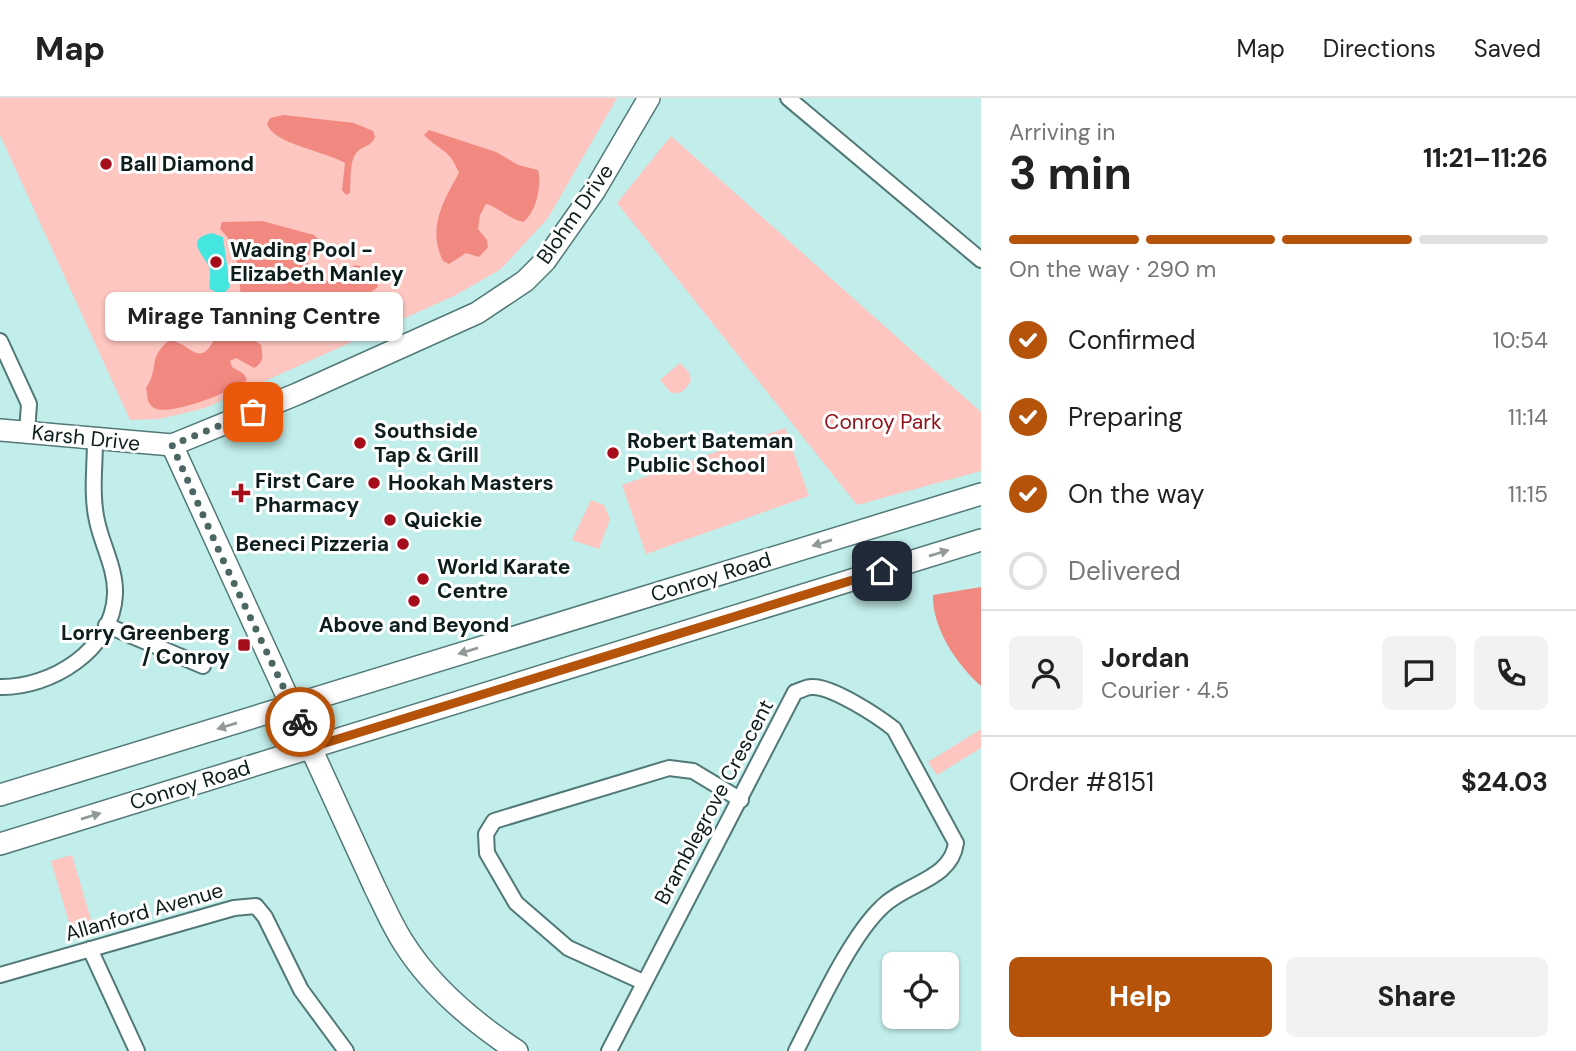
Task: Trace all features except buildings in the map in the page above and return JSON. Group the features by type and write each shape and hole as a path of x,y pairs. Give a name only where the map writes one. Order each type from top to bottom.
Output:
{"main road":[{"name":"Blohm Drive","path":"172,445 464,320 502,299 526,281 545,261 595,190 649,98"},
{"name":"Karsh Drive","path":"0,430 172,445"},
{"path":"172,445 375,888 403,942 438,989 487,1032 517,1051"},
{"name":"Conroy Road","path":"0,795 981,494"},
{"name":"Conroy Road","path":"0,844 981,540"}],"street":[{"path":"788,98 981,260"},
{"path":"0,341 29,404 27,432"},
{"path":"0,687 47,678 75,665 102,635 113,608 114,579 96,519 95,440"},
{"path":"106,625 204,666"},
{"name":"Bramblegrove Crescent","path":"609,1051 795,692 812,686 829,690 894,729 957,843 955,856 943,870 883,905 861,931 796,1051"},
{"path":"643,982 568,948 516,904 486,853 486,834 494,821 669,768 693,771 741,800"},
{"name":"Allanford Avenue","path":"0,975 234,908 256,906 265,917 302,989 346,1051"},
{"path":"90,949 137,1051"}],"green space":[{"path":"0,98 617,98 548,218 501,269 456,295 205,408 160,419 130,420 0,135"},
{"name":"Conroy Park","path":"671,136 981,412 981,471 857,505 617,203"},
{"path":"680,363 689,372 691,380 683,391 671,393 660,380"},
{"path":"785,428 809,496 646,554 622,485"},
{"path":"591,500 604,505 610,519 599,549 572,540"},
{"path":"981,729 981,748 937,775 928,762"},
{"path":"72,855 93,927 72,933 51,861"}],"shaded area":[{"path":"284,115 354,123 373,131 373,140 354,156 350,193 346,195 342,190 345,163 289,142 271,131 267,124 270,118"},
{"path":"429,130 496,152 518,165 538,170 537,198 528,218 523,222 486,204 480,215 478,229 487,240 488,247 479,257 466,253 449,264 443,261 438,249 436,238 439,216 459,173 448,154 424,135"},
{"path":"262,221 314,235 319,240 311,248 307,261 310,267 331,284 355,265 375,270 378,287 356,303 337,309 316,329 277,324 242,301 235,254 220,229 222,222"},
{"path":"215,338 256,341 261,345 262,358 254,368 236,358 230,361 232,367 244,374 247,380 216,396 186,406 162,410 151,406 146,388 156,357 163,346 170,340 199,353 204,352"},
{"path":"981,587 981,686 963,668 941,633 933,595"}],"water":[{"name":"Wading Pool - Elizabeth Manley","path":"212,233 223,237 230,287 222,295 210,289 210,270 197,243 199,239"}],"way so far":[{"path":"253,412 172,445 300,722"}],"place":[{"name":"Ball Diamond","path":"106,164"},
{"name":"Wading Pool - Elizabeth Manley","path":"216,262"},
{"name":"Mirage Tanning Centre","path":"253,412"},
{"name":"Southside Tap & Grill","path":"360,443"},
{"name":"Robert Bateman Public School","path":"613,453"},
{"name":"Hookah Masters","path":"374,483"},
{"name":"First Care Pharmacy","path":"241,493"},
{"name":"Quickie","path":"390,520"},
{"name":"Beneci Pizzeria","path":"403,544"},
{"name":"World Karate Centre","path":"423,579"},
{"name":"Above and Beyond","path":"414,601"},
{"name":"Lorry Greenberg / Conroy","path":"244,645"}],"route":[{"path":"300,722 312,747 882,571"}]}
